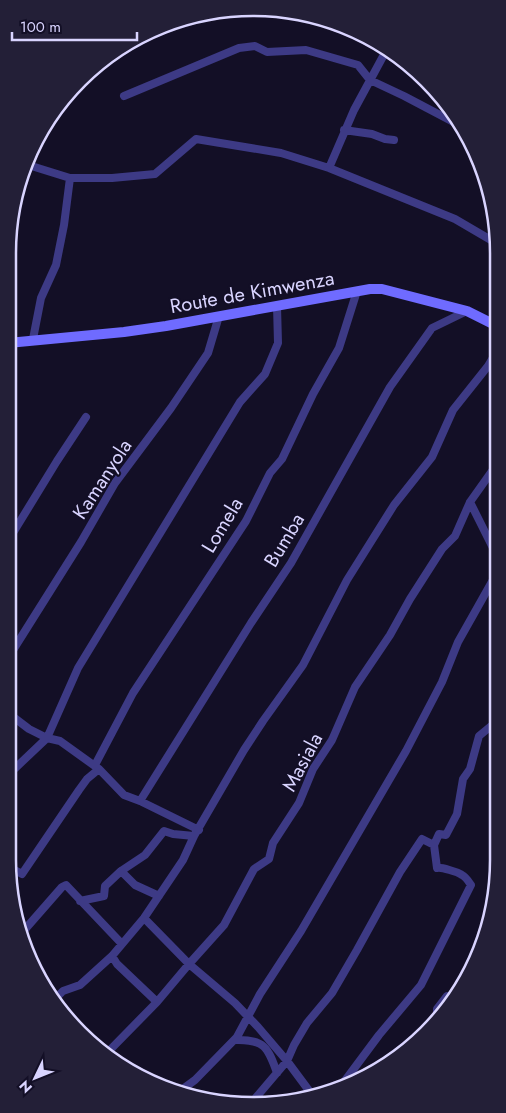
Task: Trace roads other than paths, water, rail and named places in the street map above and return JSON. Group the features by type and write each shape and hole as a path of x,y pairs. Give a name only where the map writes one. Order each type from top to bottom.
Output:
{"street":[{"path":"124,96 239,48 255,46 267,52 306,50 358,65 370,80 449,120"},
{"path":"329,168 344,130 384,55"},
{"path":"344,130 394,140"},
{"path":"33,166 70,178 112,178 155,174 196,139 281,153 329,168 455,219 489,240"},
{"path":"32,340 42,298 56,265 64,225 70,178"},
{"name":"Route de Kimwenza","path":"16,342 126,331 357,291 382,289 467,311 490,322"},
{"name":"Lomela","path":"17,872 22,874 79,790 97,767 133,692 246,521 270,473 282,459 313,394 341,345 357,291"},
{"path":"16,767 47,738 78,668 240,402 265,374 278,341 278,306"},
{"name":"Bumba","path":"140,801 251,623 291,563 390,387 432,328 467,311"},
{"name":"Kamanyola","path":"16,645 81,542 115,483 171,408 208,352 219,316"},
{"path":"59,995 63,991 80,985 112,956 144,918 183,860 196,833 244,750 303,665 347,580 394,505 432,457 454,410 490,363"},
{"path":"16,528 86,417"},
{"name":"Masiala","path":"111,1049 157,1002 224,925 254,869 269,859 273,843 300,803 313,769 332,740 355,687 390,635 410,599 442,549 455,536 470,502 490,474"},
{"path":"470,502 490,541"},
{"path":"185,1087 235,1040 260,994 301,931 406,751 442,682 458,642 490,585"},
{"path":"16,718 29,729 47,738 60,741 97,767 124,795 140,801 196,833"},
{"path":"348,1077 379,1035 421,985 471,885 462,874 442,867 437,868 434,844 439,834 446,835 457,814 463,780 470,769 479,736 490,727"},
{"path":"80,901 104,896 105,886 121,871 145,855 164,831 173,834 196,833"},
{"path":"257,1097 287,1061 294,1044 332,993 400,872 422,839 434,844"},
{"path":"121,871 135,886 159,896"},
{"path":"26,928 66,885 122,944"},
{"path":"144,918 189,964 248,1016 287,1061 309,1090"},
{"path":"112,956 117,964 157,1002"},
{"path":"439,1006 447,996"},
{"path":"235,1040 252,1040 264,1046 271,1055 277,1073"}]}
